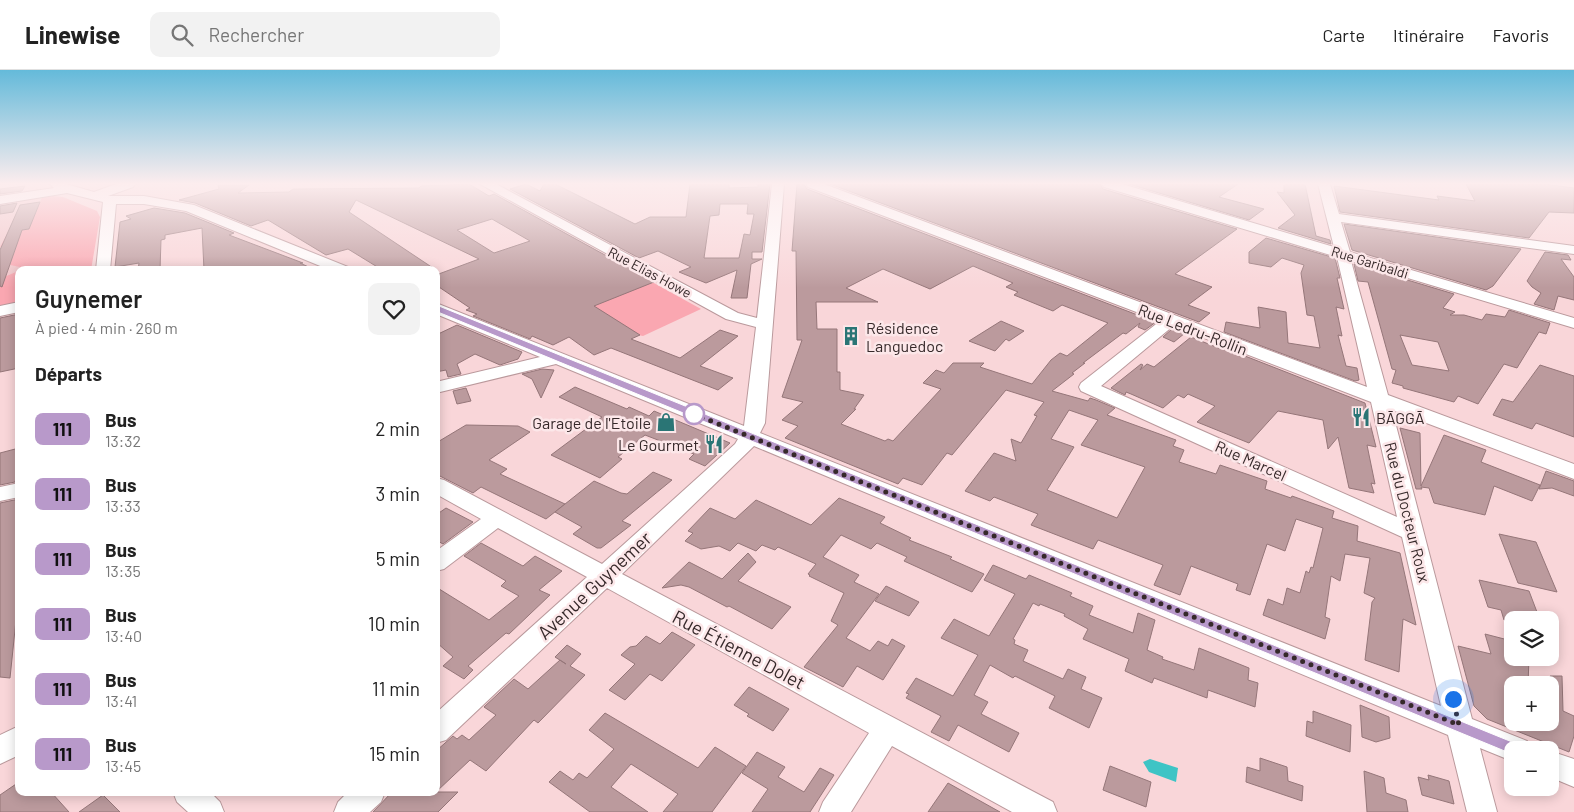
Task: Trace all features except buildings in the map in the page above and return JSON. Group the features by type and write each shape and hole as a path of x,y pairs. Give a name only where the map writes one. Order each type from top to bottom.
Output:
{"street":[{"path":"103,266 104,219"},
{"path":"214,219 328,266"},
{"name":"Rue Elias Howe","path":"551,219 732,316 749,322 764,324"},
{"path":"750,437 755,423 775,219"},
{"name":"Rue Ledru-Rollin","path":"902,219 1574,472"},
{"name":"Rue Garibaldi","path":"1223,219 1574,323"},
{"name":"Rue du Docteur Roux","path":"1332,219 1344,255 1344,262 1414,533 1459,725 1482,812"},
{"path":"1344,219 1574,250"},
{"path":"0,311 15,308"},
{"path":"440,310 1504,744"},
{"name":"Rue Marcel","path":"1170,321 1088,387 1414,533"},
{"path":"440,387 558,358"},
{"name":"Avenue Guynemer","path":"440,727 744,447 750,437"},
{"name":"Rue Étienne Dolet","path":"440,487 1042,812"},
{"path":"0,494 15,491"},
{"path":"440,559 497,518"},
{"path":"834,812 887,728"},
{"path":"0,751 15,742"},
{"path":"1559,767 1574,773"},
{"path":"192,796 209,812"},
{"path":"349,812 366,796"}],"shaded area":[{"path":"0,219 33,219 29,229 8,232 0,247"},
{"path":"33,219 100,219 92,266 10,265 17,245 0,247 8,232 29,229"},
{"path":"17,244 20,266 15,266 15,272 4,277 0,287 0,247"},
{"path":"15,272 15,304 0,306 0,287 4,277"},
{"path":"652,282 701,309 643,336 563,319"}],"water":[{"path":"1150,759 1178,768 1176,782 1149,772 1143,762"}],"bus line":[{"name":"111","path":"440,310 1504,745"}],"place":[{"name":"Résidence Languedoc","path":"851,336"},
{"name":"BĀGGĀ","path":"1361,417"},
{"name":"Garage de l'Etoile","path":"666,422"},
{"name":"Le Gourmet","path":"714,444"}],"route":[{"path":"694,414 1459,725 1453,699"}]}
